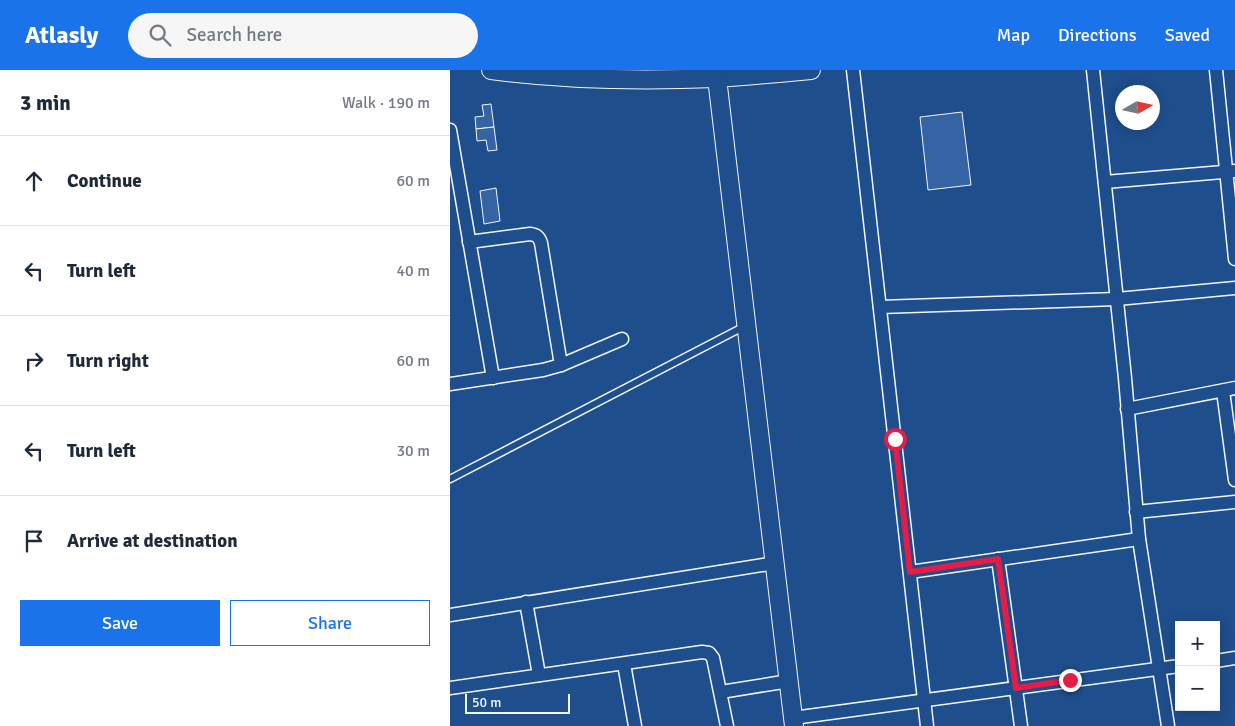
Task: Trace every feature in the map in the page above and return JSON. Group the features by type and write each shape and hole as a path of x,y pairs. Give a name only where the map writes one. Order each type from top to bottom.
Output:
{"street":[{"path":"491,70 560,77 634,75 717,78 810,70"},
{"path":"853,70 927,726"},
{"path":"1093,70 1139,539 1168,726"},
{"path":"1216,70 1231,172 1235,259"},
{"path":"717,78 793,722 924,700 1175,666"},
{"path":"450,130 493,378"},
{"path":"1105,182 1231,172"},
{"path":"469,242 530,234 539,237 561,365"},
{"path":"880,307 1117,300 1235,288"},
{"path":"450,384 543,370 561,365 622,339"},
{"path":"1127,410 1229,390 1235,480"},
{"path":"1136,512 1235,502"},
{"path":"910,572 1139,539"},
{"path":"998,559 1021,726"},
{"path":"450,614 775,563"},
{"path":"526,602 539,675"},
{"path":"450,688 702,652 709,653 713,658 727,726"},
{"path":"1220,660 1235,658"},
{"path":"624,664 635,726"},
{"path":"721,692 789,681"}],"lane":[{"path":"450,479 746,325"}],"building":[{"path":"491,104 494,127 476,129 475,117 484,116 482,105"},
{"path":"962,112 971,185 928,190 920,117"},
{"path":"494,127 497,150 488,151 486,140 477,141 476,129"},
{"path":"496,188 500,221 484,224 480,191"}],"route":[{"path":"895,439 910,572 998,559 1016,688 1070,680"}]}
